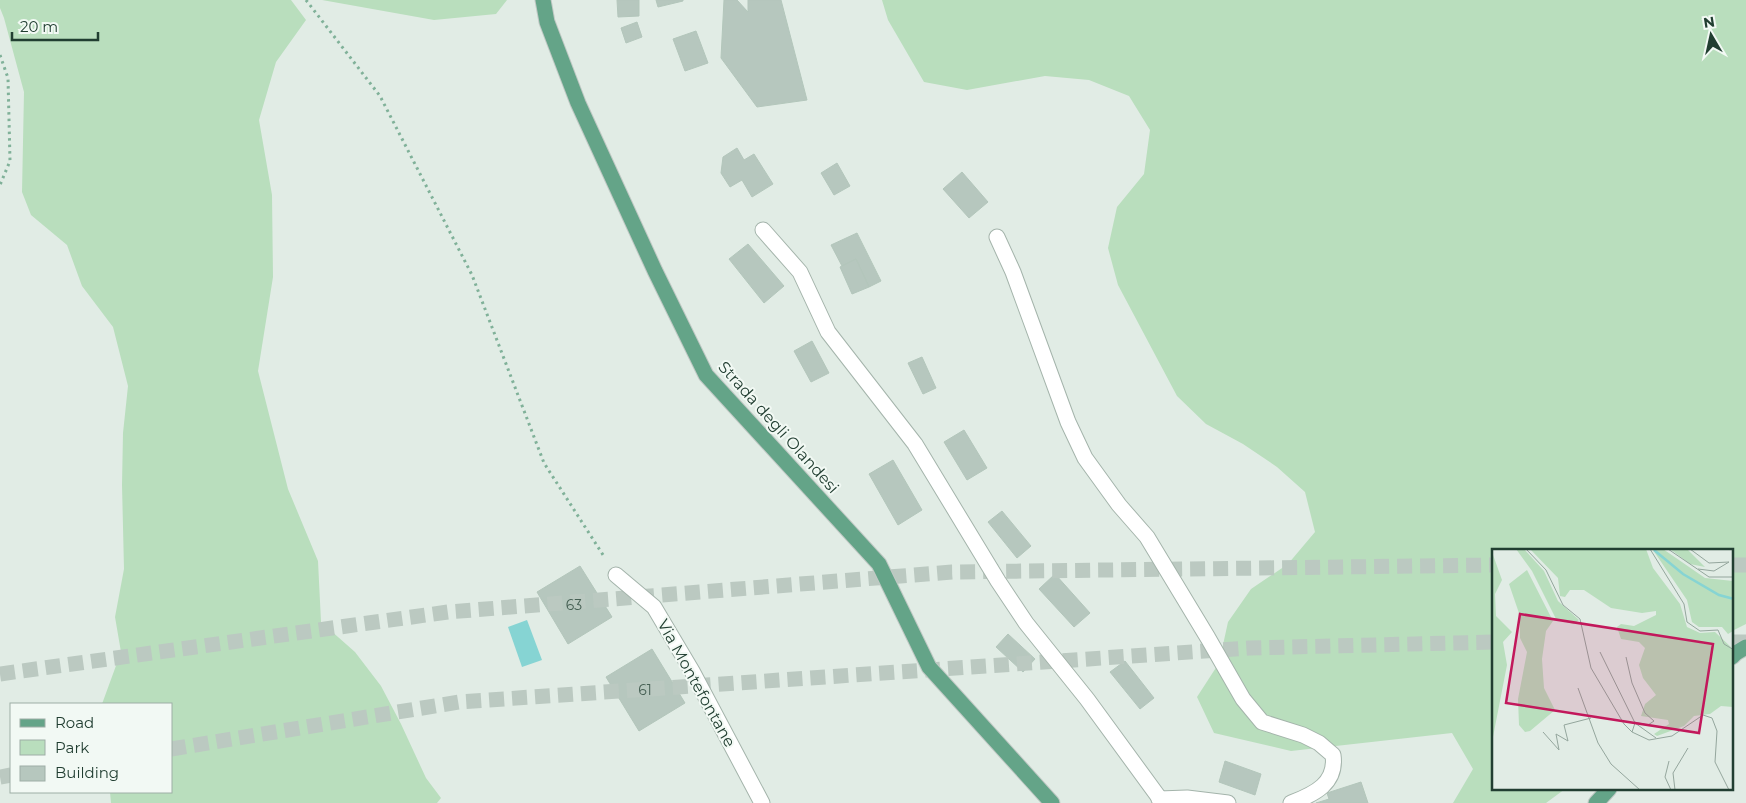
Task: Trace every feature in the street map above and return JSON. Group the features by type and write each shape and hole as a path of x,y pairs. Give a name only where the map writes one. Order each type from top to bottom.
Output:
{"main road":[{"name":"Strada degli Olandesi","path":"543,0 547,22 578,103 706,375 879,564 929,667 1052,803"},
{"path":"1734,655 1746,647"},
{"path":"1596,803 1608,790"}],"street":[{"path":"763,230 800,272 828,332 915,444 998,581 1026,622 1087,699 1162,801 1187,798 1228,803"},
{"path":"997,237 1013,272 1068,422 1085,458 1119,505 1147,538 1208,638 1242,699 1262,722 1303,735 1319,743 1333,754 1334,764 1331,776 1320,788 1306,797 1291,803"},
{"name":"Via Montefontane","path":"616,575 654,607 692,670 762,803"}],"path":[{"path":"306,0 380,96 472,275 544,464 616,575"},
{"path":"0,55 8,78 10,160 0,185"}],"green space":[{"path":"0,0 291,0 306,20 276,62 259,120 272,195 273,277 258,371 288,489 318,561 321,622 355,652 381,686 426,778 441,798 437,803 111,803 110,793 172,793 172,703 102,703 121,652 115,617 124,569 123,433 128,386 113,327 82,286 67,245 31,215 22,192 24,92 0,8"},
{"path":"322,0 507,0 496,14 434,20"},
{"path":"882,0 1746,0 1746,624 1734,630 1734,549 1492,549 1492,790 1564,790 1546,803 1453,803 1473,769 1452,733 1291,751 1214,733 1197,697 1219,663 1228,622 1251,589 1288,564 1315,532 1305,492 1277,467 1243,444 1206,424 1177,396 1118,285 1108,248 1117,207 1144,174 1150,130 1129,96 1089,80 1045,76 967,90 924,82 888,20"}],"water":[{"path":"527,620 542,660 522,667 508,627"}],"building":[{"path":"617,0 639,0 639,16 618,17"},
{"path":"656,0 683,0 683,1 658,7"},
{"path":"724,0 737,0 748,12 748,0 781,0 807,100 757,107 721,58"},
{"path":"637,22 642,37 626,43 621,28"},
{"path":"696,31 708,63 685,71 673,39"},
{"path":"737,148 744,160 754,154 773,184 752,197 742,180 730,187 721,173 723,157"},
{"path":"837,163 850,186 834,195 821,173"},
{"path":"962,172 988,202 969,218 943,189"},
{"path":"857,233 881,281 869,287 856,259 842,266 831,245"},
{"path":"748,244 784,286 764,303 729,259"},
{"path":"856,259 869,287 852,294 840,267"},
{"path":"812,341 829,373 811,382 794,351"},
{"path":"922,357 936,388 923,394 908,363"},
{"path":"964,430 987,468 967,480 944,442"},
{"path":"893,460 922,510 898,525 869,474"},
{"path":"1002,511 1031,546 1017,558 988,522"},
{"path":"580,566 612,617 568,644 537,592"},
{"path":"1055,574 1090,613 1074,627 1039,589"},
{"path":"1008,634 1035,659 1023,672 996,647"},
{"path":"652,649 685,703 639,731 606,677"},
{"path":"1125,661 1154,698 1140,709 1110,672"},
{"path":"1225,761 1261,774 1255,795 1219,782"},
{"path":"1361,782 1368,803 1316,803 1329,799 1327,793"}],"tunnel":[{"path":"0,674 448,612 952,572 1492,565"},
{"path":"1734,565 1746,565"},
{"path":"172,749 459,702 1249,648 1492,642"},
{"path":"1734,642 1746,642"},
{"path":"0,777 10,775"}]}
